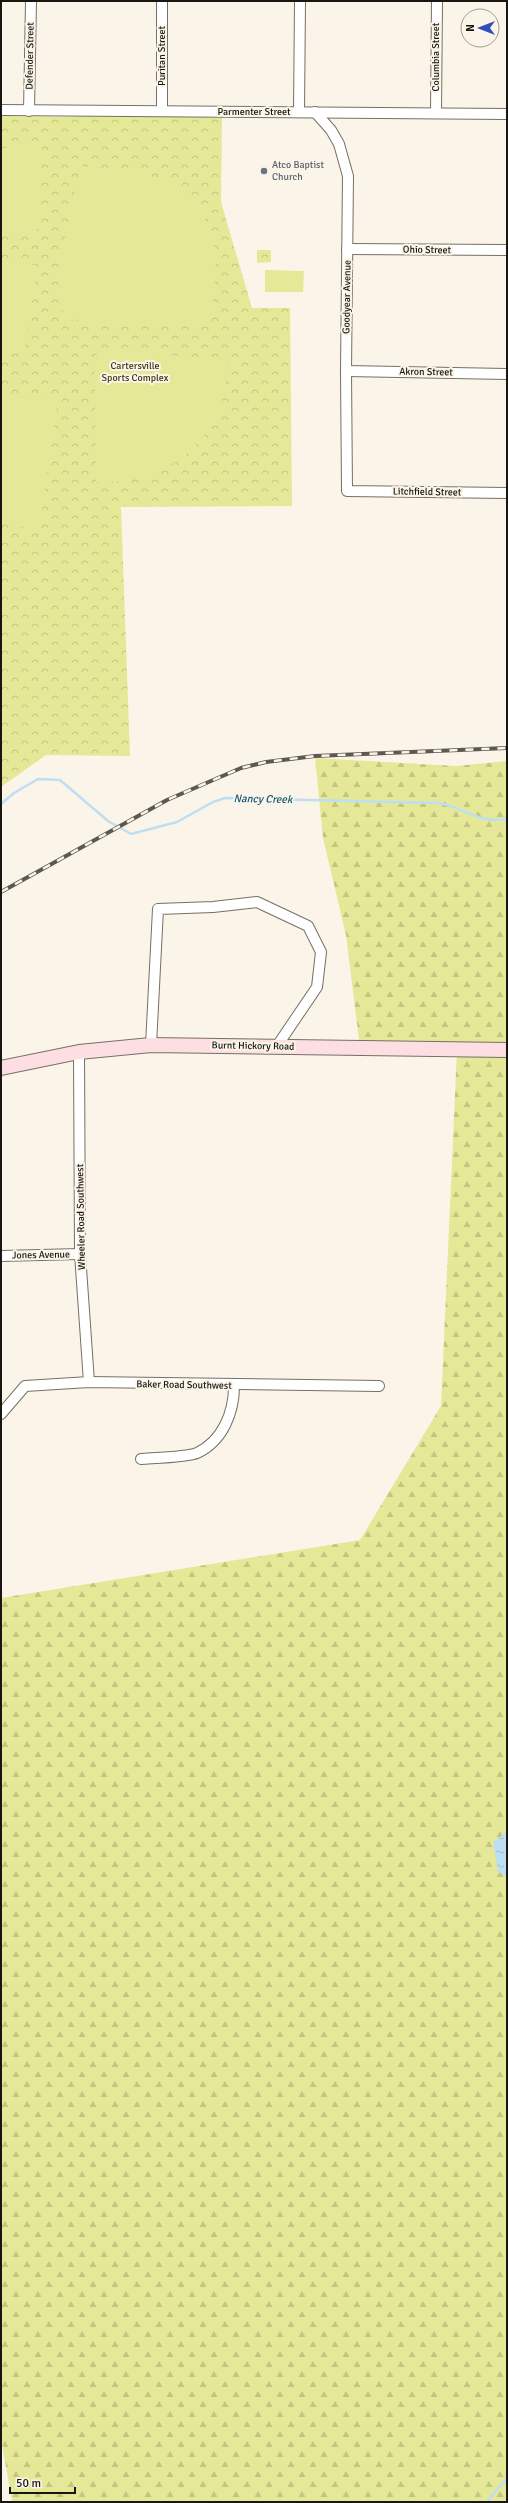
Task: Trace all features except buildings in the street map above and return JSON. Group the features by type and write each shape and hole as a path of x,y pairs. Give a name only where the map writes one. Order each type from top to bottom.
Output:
{"main road":[{"name":"Burnt Hickory Road","path":"1,1068 79,1052 151,1045 507,1050"}],"street":[{"name":"Defender Street","path":"29,110 31,1"},
{"name":"Puritan Street","path":"162,1 162,110"},
{"path":"299,112 300,1"},
{"name":"Columbia Street","path":"436,113 437,1"},
{"name":"Parmenter Street","path":"1,110 162,110 507,114"},
{"name":"Goodyear Avenue","path":"315,112 335,136 345,160 349,182 346,371 347,492"},
{"name":"Ohio Street","path":"347,249 507,250"},
{"name":"Akron Street","path":"346,371 507,374"},
{"name":"Litchfield Street","path":"347,492 507,493"},
{"path":"151,1045 158,909 213,907 257,902 308,926 321,952 317,987 277,1046"},
{"name":"Wheeler Road Southwest","path":"79,1052 80,1254 88,1382"},
{"name":"Jones Avenue","path":"1,1256 80,1254"},
{"name":"Baker Road Southwest","path":"1,1414 25,1386 88,1382 234,1386 379,1386"},
{"path":"141,1459 197,1453 222,1433 234,1404 234,1386"}],"green space":[{"name":"Cartersville Sports Complex","path":"139,115 222,118 221,202 252,308 290,308 292,506 121,507 130,756 46,755 1,787 1,116 58,117"},
{"path":"22,144 42,145 40,227 31,234 1,230 1,149"},
{"path":"80,166 124,171 164,181 181,191 196,204 207,222 214,245 215,274 211,321 121,324 86,322 68,319 60,307 61,257"},
{"path":"257,250 271,250 271,262 257,263"},
{"path":"1,262 30,262 37,270 24,353 1,349"},
{"path":"265,270 304,271 303,292 265,292"},
{"path":"103,349 228,360 227,377 221,406 212,425 186,454 171,464 154,472 135,478 96,482 95,356"},
{"path":"1,395 51,399 57,407 39,531 1,522"},
{"path":"315,758 456,766 507,761 507,2502 12,2502 1,2438 1,1598 360,1540 441,1406 457,1050 360,1048 346,935 323,838"}],"water":[{"path":"507,1832 507,1876 498,1872 493,1842"}],"waterway":[{"name":"Nancy Creek","path":"1,804 14,793 38,779 60,780 108,821 131,834 177,822 213,802 225,798 439,803 489,820 507,818"},
{"path":"487,2502 507,2478"}],"railway":[{"path":"1,892 167,800 241,768 266,762 315,756 507,748"}],"place":[{"name":"Atco Baptist Church","path":"264,171"}]}
